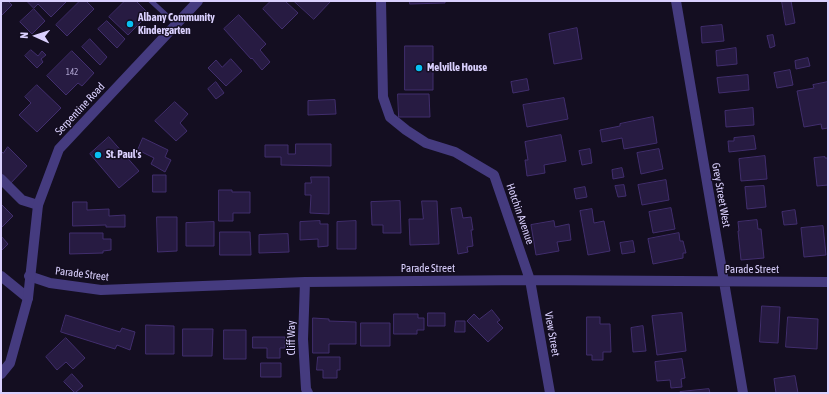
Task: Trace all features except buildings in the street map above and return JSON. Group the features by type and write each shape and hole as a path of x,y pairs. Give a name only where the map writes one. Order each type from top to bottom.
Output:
{"street":[{"name":"Serpentine Road","path":"1,374 10,363 28,298 29,276 38,205 59,149 198,1"},
{"name":"Hotchin Avenue","path":"381,1 383,97 390,117 426,143 454,152 494,175 530,280"},
{"name":"Grey Street West","path":"676,1 743,393"},
{"path":"1,179 22,200 38,205"},
{"path":"1,276 28,298"},
{"name":"Parade Street","path":"29,276 50,283 101,290 305,282 530,280 828,282"},
{"name":"View Street","path":"530,280 550,393"},
{"name":"Cliff Way","path":"305,282 303,339 306,388 308,393"}],"lane":[{"path":"151,1 176,24"}],"place":[{"name":"Albany Community Kindergarten","path":"130,24"},
{"name":"Melville House","path":"419,68"},
{"name":"St. Paul's","path":"98,155"}]}
